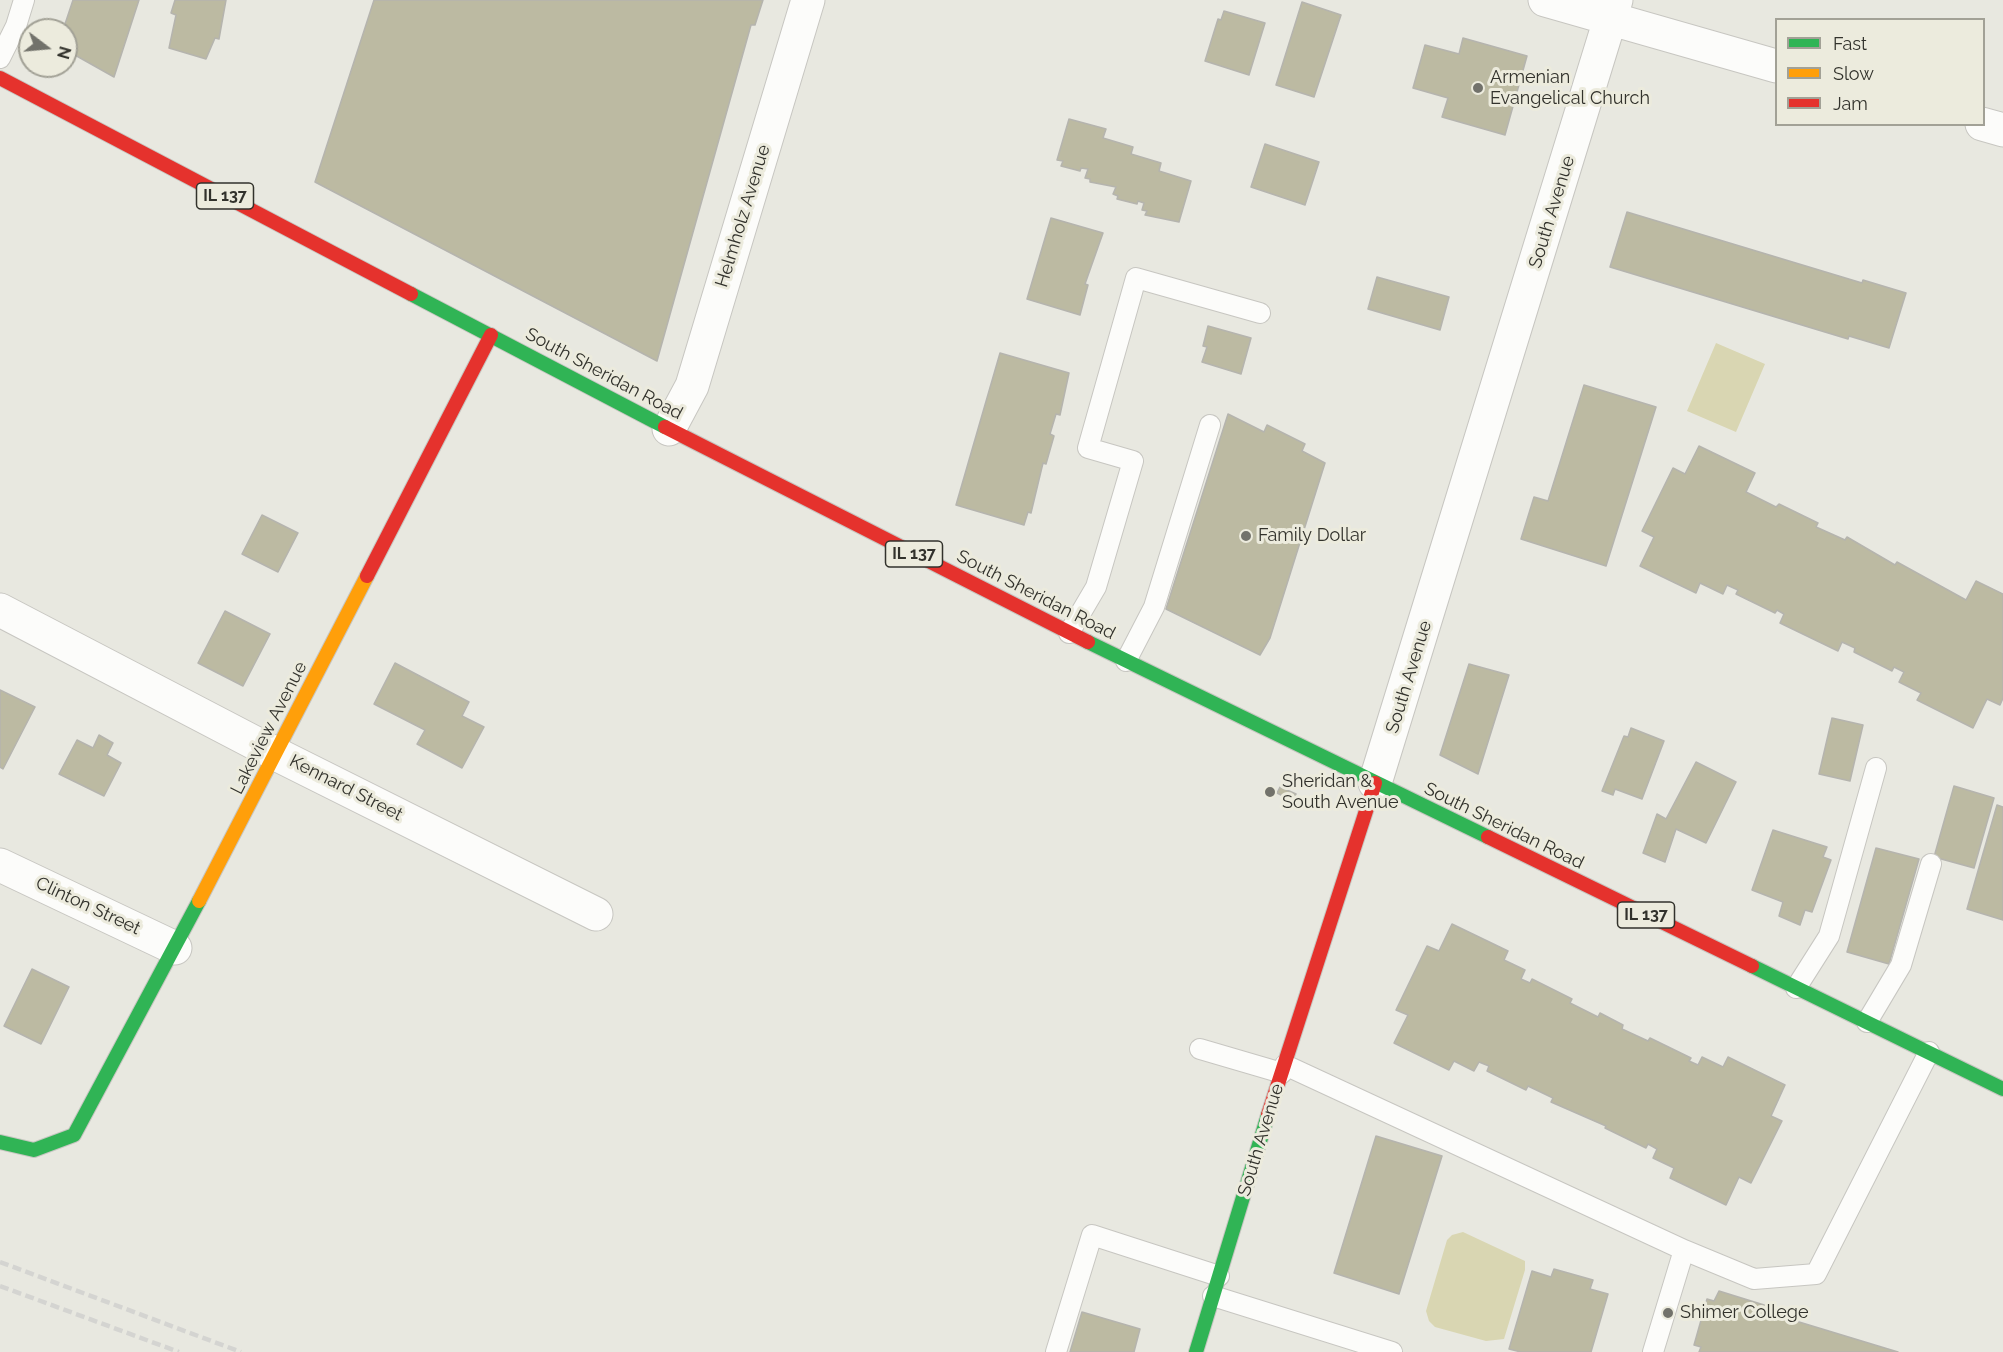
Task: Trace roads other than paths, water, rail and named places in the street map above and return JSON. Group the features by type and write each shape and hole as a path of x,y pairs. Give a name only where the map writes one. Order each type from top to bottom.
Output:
{"main road":[{"name":"South Sheridan Road","path":"0,78 669,429 1069,633 2003,1089"},
{"name":"Lakeview Avenue","path":"0,1142 34,1150 74,1135 175,948 491,335"},
{"name":"South Avenue","path":"1197,1352 1283,1069 1375,783"}],"street":[{"path":"1545,0 1613,9 1775,66"},
{"name":"South Avenue","path":"1375,783 1613,9"},
{"name":"Helmholz Avenue","path":"669,429 692,386 812,11"},
{"path":"1985,125 2003,130"},
{"name":"Kennard Street","path":"0,610 276,754 596,914"},
{"name":"Clinton Street","path":"0,865 175,948"}],"lane":[{"path":"0,57 16,26 24,0"},
{"path":"1069,633 1096,587 1133,462 1088,448 1136,278 1260,313"},
{"path":"1126,661 1154,607 1210,425"},
{"path":"1797,988 1829,936 1876,768"},
{"path":"1867,1022 1901,965 1930,864"},
{"path":"1200,1049 1283,1069 1684,1250 1754,1279 1816,1274 1929,1052"},
{"path":"1056,1352 1092,1235 1219,1276"},
{"path":"1653,1352 1684,1250"},
{"path":"1213,1296 1392,1352"}],"railway":[{"path":"0,1262 241,1352"},
{"path":"0,1286 179,1352"}],"place":[{"name":"Armenian Evangelical Church","path":"1478,88"},
{"name":"Family Dollar","path":"1246,536"},
{"name":"Sheridan & South Avenue","path":"1270,792"},
{"name":"Shimer College","path":"1668,1313"}]}
